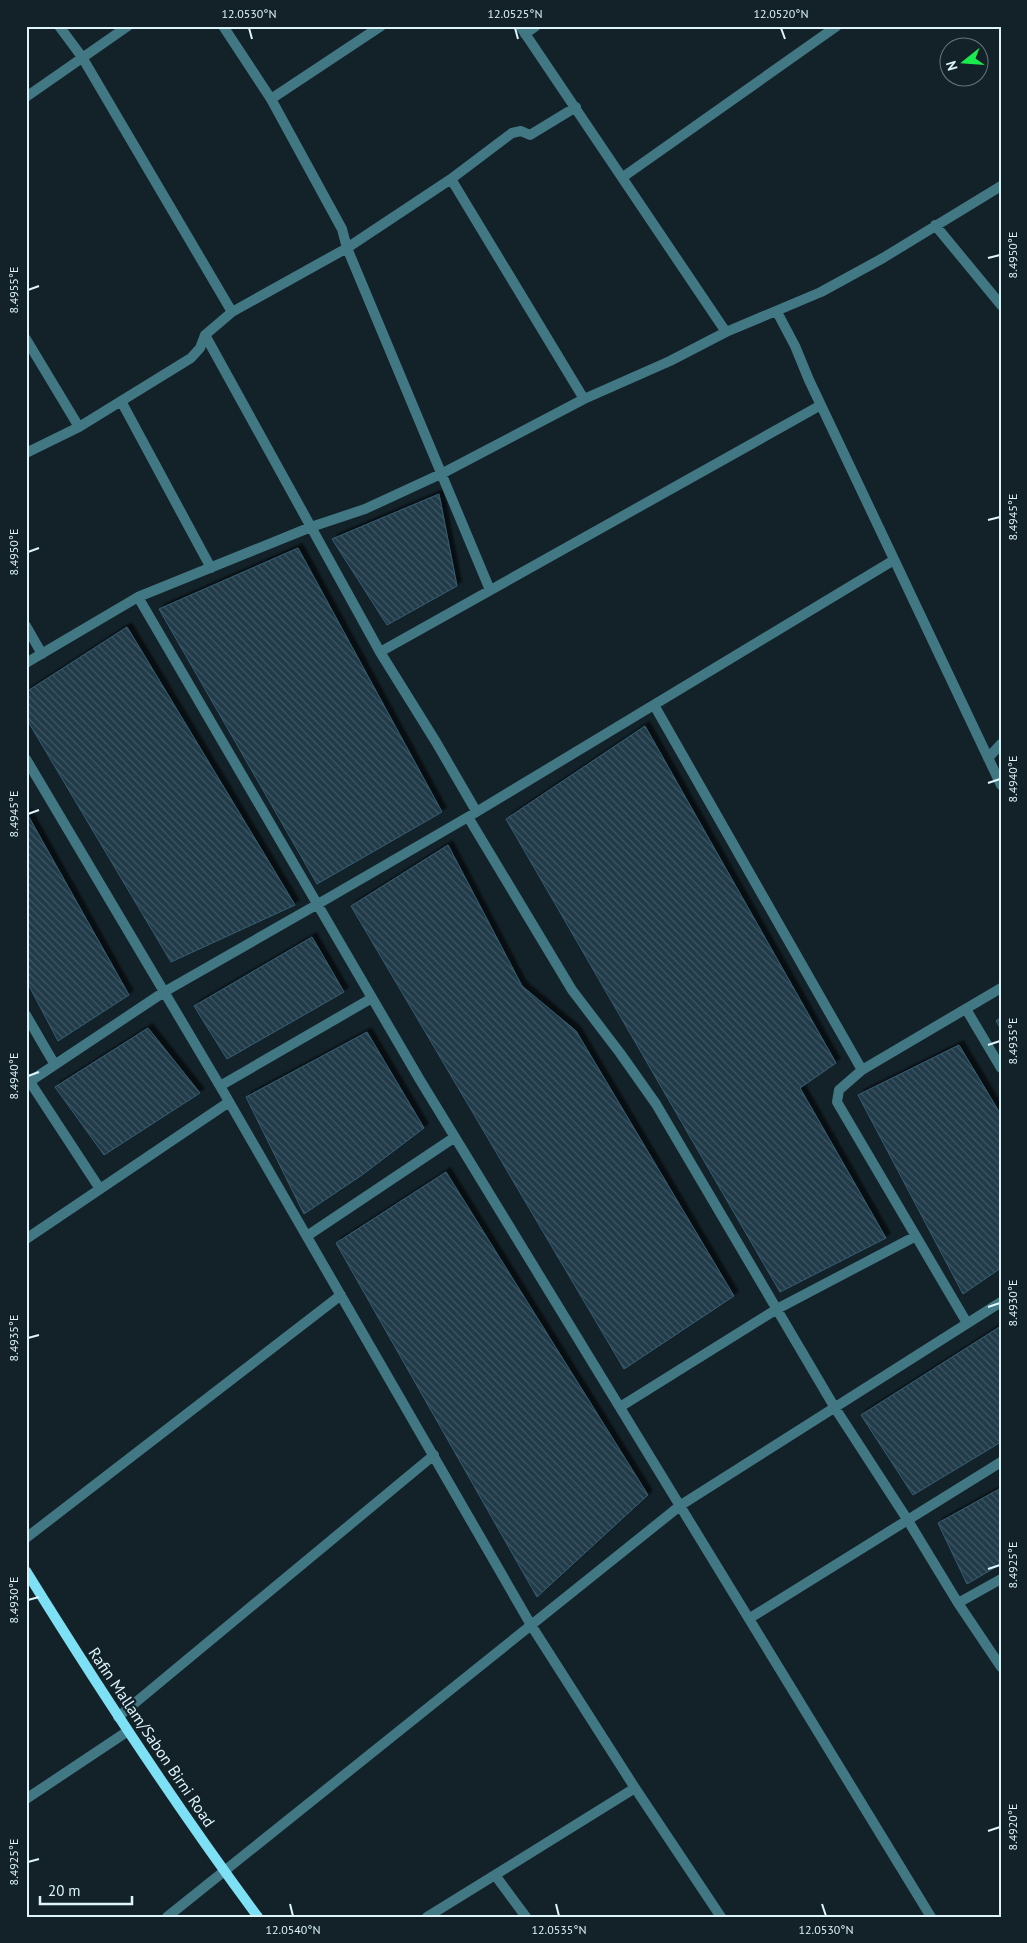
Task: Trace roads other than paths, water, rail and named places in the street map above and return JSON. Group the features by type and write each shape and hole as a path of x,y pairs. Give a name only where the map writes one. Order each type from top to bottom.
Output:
{"street":[{"path":"58,26 82,57 232,312"},
{"path":"26,97 128,26"},
{"path":"222,26 271,98 342,229 347,248 443,473 490,590"},
{"path":"271,98 381,26"},
{"path":"536,26 523,30 624,177 726,332"},
{"path":"624,177 837,26"},
{"path":"26,453 79,426 191,358 200,348 205,335 232,312 347,248 451,179 512,133 521,131 530,135 576,107"},
{"path":"451,179 584,400"},
{"path":"26,663 138,597 311,527 365,508 443,473 584,400 670,361 726,332 821,292 884,258 1001,186"},
{"path":"935,225 1001,305"},
{"path":"777,312 795,346 821,405 1001,785"},
{"path":"205,335 380,652 436,742 472,814 572,990 656,1104 834,1408 1001,1667"},
{"path":"26,339 79,426"},
{"path":"121,400 211,568"},
{"path":"380,652 821,405"},
{"path":"100,1189 28,1083 164,992 472,814 894,560"},
{"path":"138,597 454,1137 750,1618 931,1917"},
{"path":"26,626 42,654"},
{"path":"654,705 862,1070"},
{"path":"988,758 1001,744"},
{"path":"26,760 220,1086 531,1624 635,1788 721,1917"},
{"path":"967,1323 837,1102 839,1090 862,1070 1001,988"},
{"path":"220,1086 372,998"},
{"path":"966,1009 1001,1068"},
{"path":"26,1015 54,1065"},
{"path":"26,1239 229,1102"},
{"path":"307,1236 454,1137"},
{"path":"620,1407 777,1309 916,1236"},
{"path":"26,1538 341,1295"},
{"path":"167,1917 531,1624 681,1506 1001,1302"},
{"path":"118,1717 434,1455"},
{"path":"750,1618 1001,1462"},
{"name":"Rafin Mallam/Sabon Birni Road","path":"26,1570 30,1583 128,1732 224,1872 258,1917"},
{"path":"958,1603 1001,1579"},
{"path":"26,1798 128,1732"},
{"path":"427,1917 635,1788"},
{"path":"495,1875 526,1917"}]}
